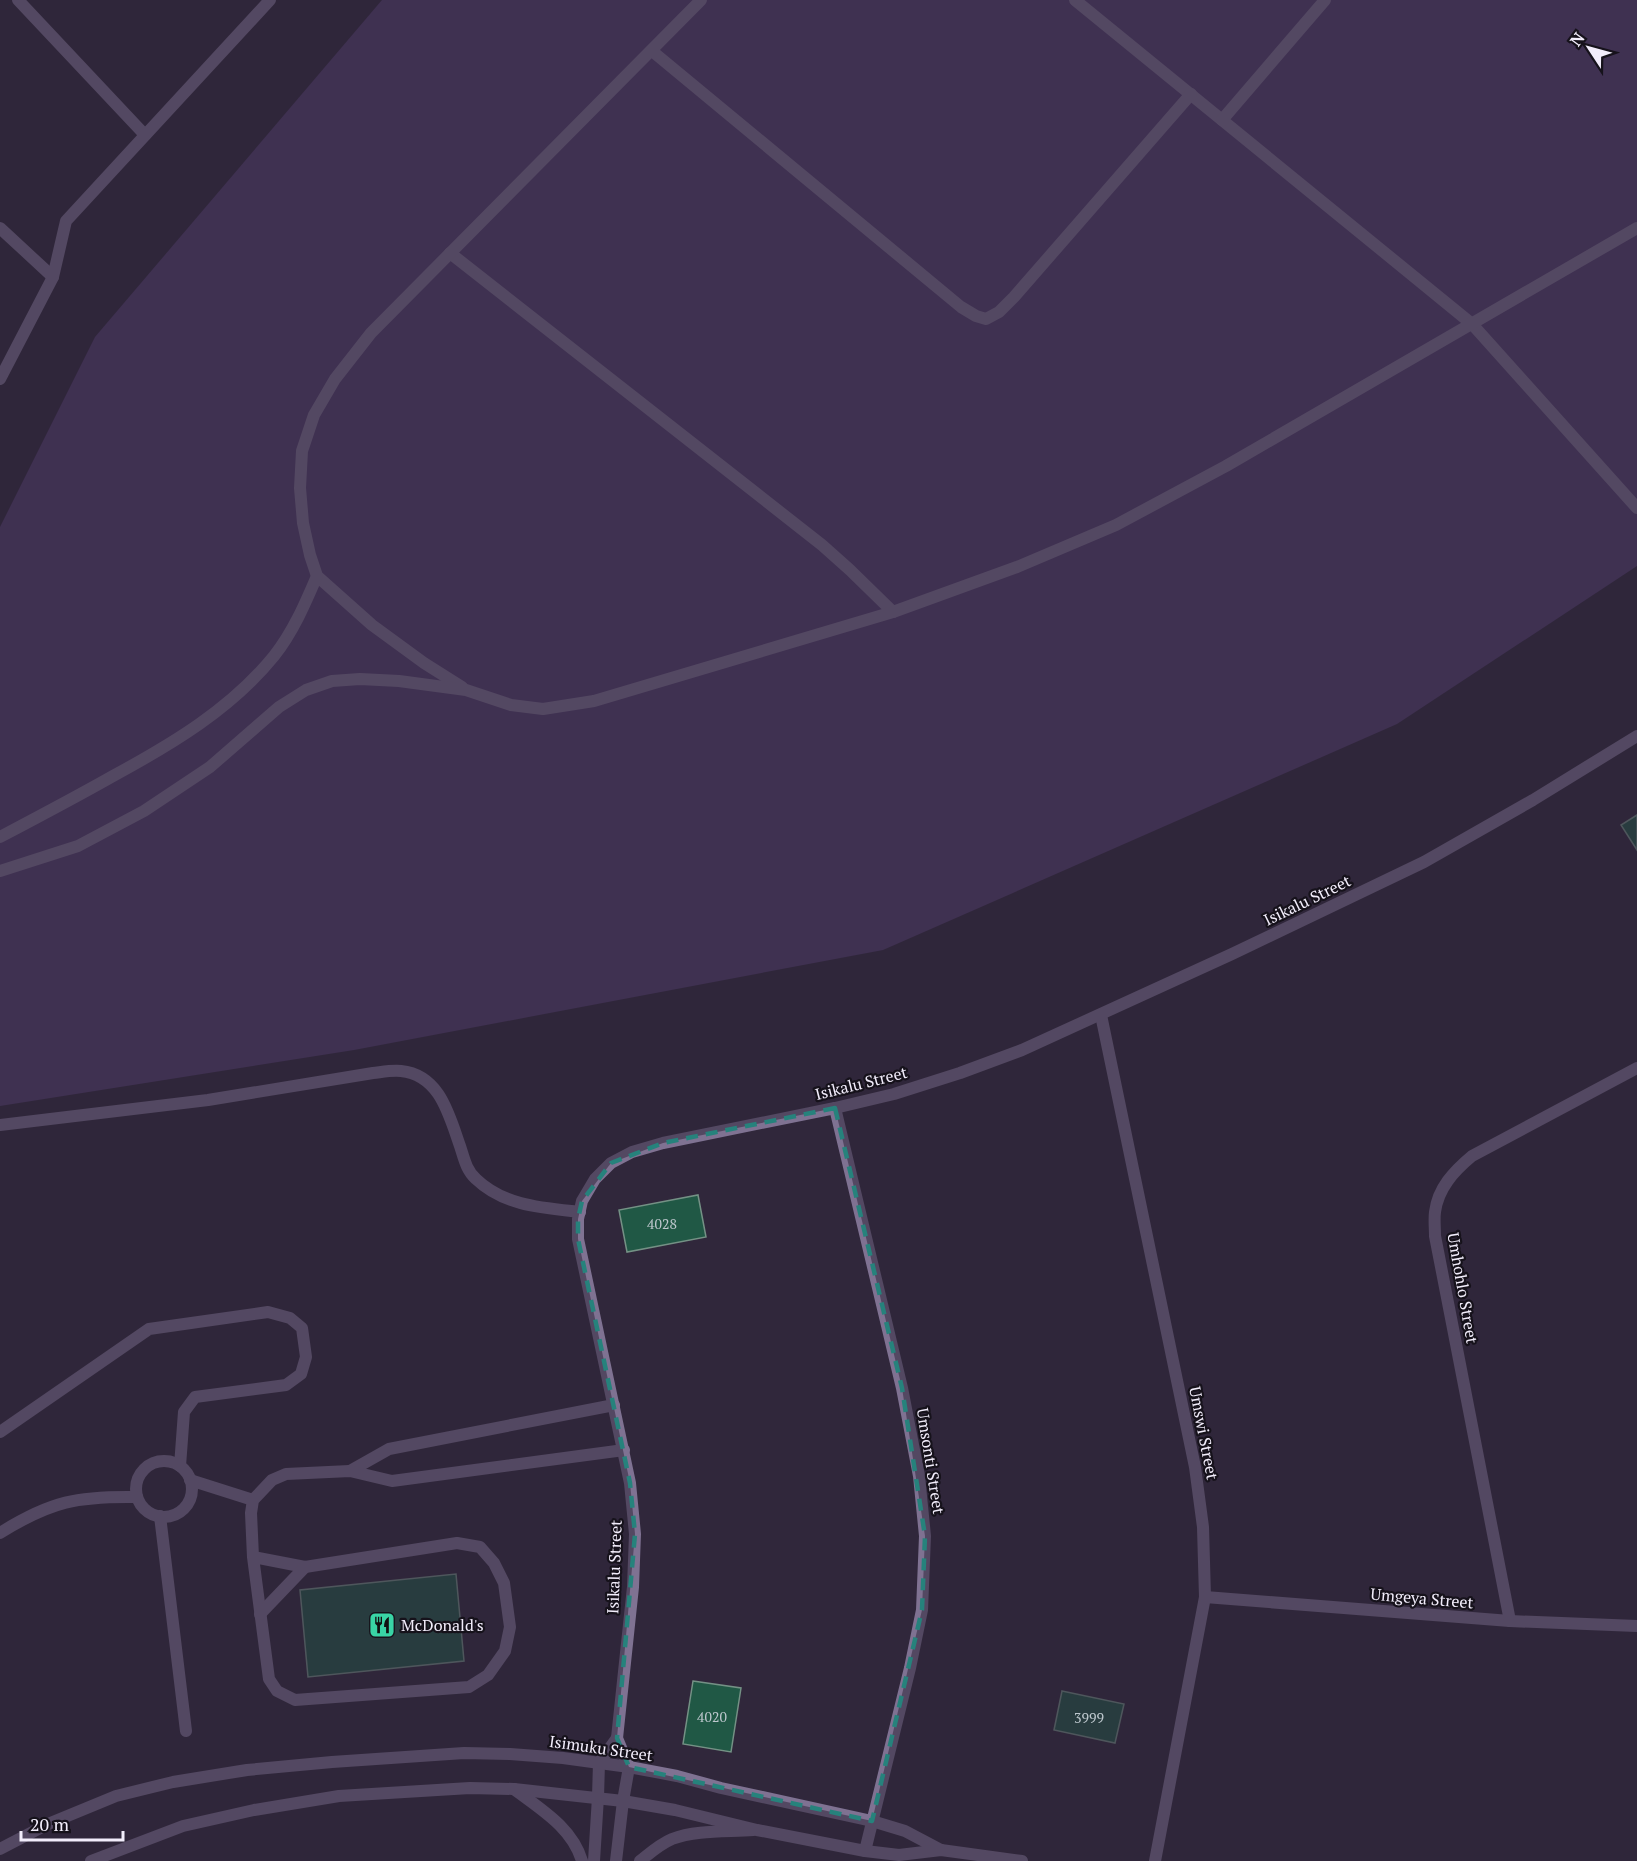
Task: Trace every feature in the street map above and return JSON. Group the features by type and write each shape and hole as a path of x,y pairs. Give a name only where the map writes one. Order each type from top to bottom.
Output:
{"street":[{"path":"18,0 146,135"},
{"path":"466,690 372,625 317,576 303,523 300,488 302,451 314,415 334,379 371,333 701,0"},
{"path":"1075,0 1473,324 1637,508"},
{"path":"1222,120 1324,0"},
{"path":"1,373 53,277 66,221 146,135 262,3"},
{"path":"652,51 961,307 986,319 999,312 1014,297 1191,94"},
{"path":"0,228 53,277"},
{"path":"0,871 78,846 144,811 210,767 279,707 306,690 332,681 360,678 399,681 466,690 511,705 543,709 594,701 893,612 1017,567 1116,525 1226,466 1637,228"},
{"path":"450,253 822,545 893,612"},
{"path":"0,837 148,757 212,717 252,680 274,655 298,620 317,576"},
{"name":"Isikalu Street","path":"629,1767 617,1738 633,1587 635,1534 624,1450 578,1239 579,1212 582,1201 595,1179 611,1163 632,1152 663,1143 894,1094 1022,1050 1424,862 1533,800 1637,736"},
{"name":"Umswi Street","path":"1101,1015 1195,1467 1203,1527 1205,1597 1155,1861"},
{"name":"Umhohlo Street","path":"1510,1621 1435,1236 1435,1212 1441,1191 1455,1170 1472,1156 1637,1068"},
{"path":"0,1125 208,1100 373,1073 399,1071 415,1074 429,1083 440,1095 467,1168 476,1179 507,1199 526,1206 579,1212"},
{"name":"Umsonti Street","path":"835,1108 902,1388 919,1476 925,1536 922,1610 865,1851"},
{"path":"0,1432 149,1329 268,1312 290,1318 302,1328 306,1357 301,1374 286,1385 195,1397 184,1412 180,1466"},
{"path":"350,1471 389,1449 614,1405"},
{"path":"253,1557 305,1567 457,1543 480,1547 494,1563 504,1583 510,1627 505,1651 488,1675 469,1687 295,1700 277,1691 269,1679 260,1614 253,1557 251,1513 253,1500 272,1480 286,1474 350,1471 392,1481 624,1450"},
{"path":"161,1461 171,1461 180,1466 186,1472 192,1489 185,1506 170,1516 160,1516 146,1511 137,1497 136,1488 138,1478 144,1469 161,1461"},
{"path":"190,1480 253,1500"},
{"path":"0,1533 22,1519 60,1503 87,1498 137,1497"},
{"path":"160,1516 186,1731"},
{"path":"260,1614 305,1567"},
{"name":"Umgeya Street","path":"1205,1597 1510,1621 1637,1626"},
{"name":"Isikalu Street","path":"599,1763 617,1738"},
{"name":"Isimuku Street","path":"0,1850 48,1824 116,1796 173,1782 247,1770 464,1753 510,1754 599,1763 677,1776 872,1821 905,1831 941,1850"},
{"path":"594,1861 599,1763"},
{"path":"616,1861 629,1767"},
{"name":"Isimuku Street","path":"91,1861 183,1826 254,1810 339,1796 459,1788 514,1789 624,1801 865,1851 899,1855 941,1850 1022,1861"},
{"path":"514,1789 562,1826 573,1840 582,1861"},
{"path":"640,1861 654,1849 672,1839 699,1833 757,1830"}],"highlighted area":[{"path":"835,1108 902,1388 925,1536 922,1610 872,1821 629,1767 617,1738 635,1534 630,1483 578,1239 578,1219 582,1201 611,1163 663,1143"}],"shaded area":[{"path":"382,0 1637,0 1637,566 1397,724 883,950 354,1050 0,1106 0,527 95,337"}],"building":[{"path":"1637,815 1637,850 1621,825"},
{"path":"698,1195 706,1237 627,1252 619,1210"},
{"name":"McDonald's","path":"456,1574 464,1661 308,1677 300,1590"},
{"path":"693,1681 741,1688 731,1752 683,1744"},
{"path":"1062,1691 1124,1704 1115,1743 1054,1730"}],"place":[{"name":"McDonald's","path":"382,1625"}]}
